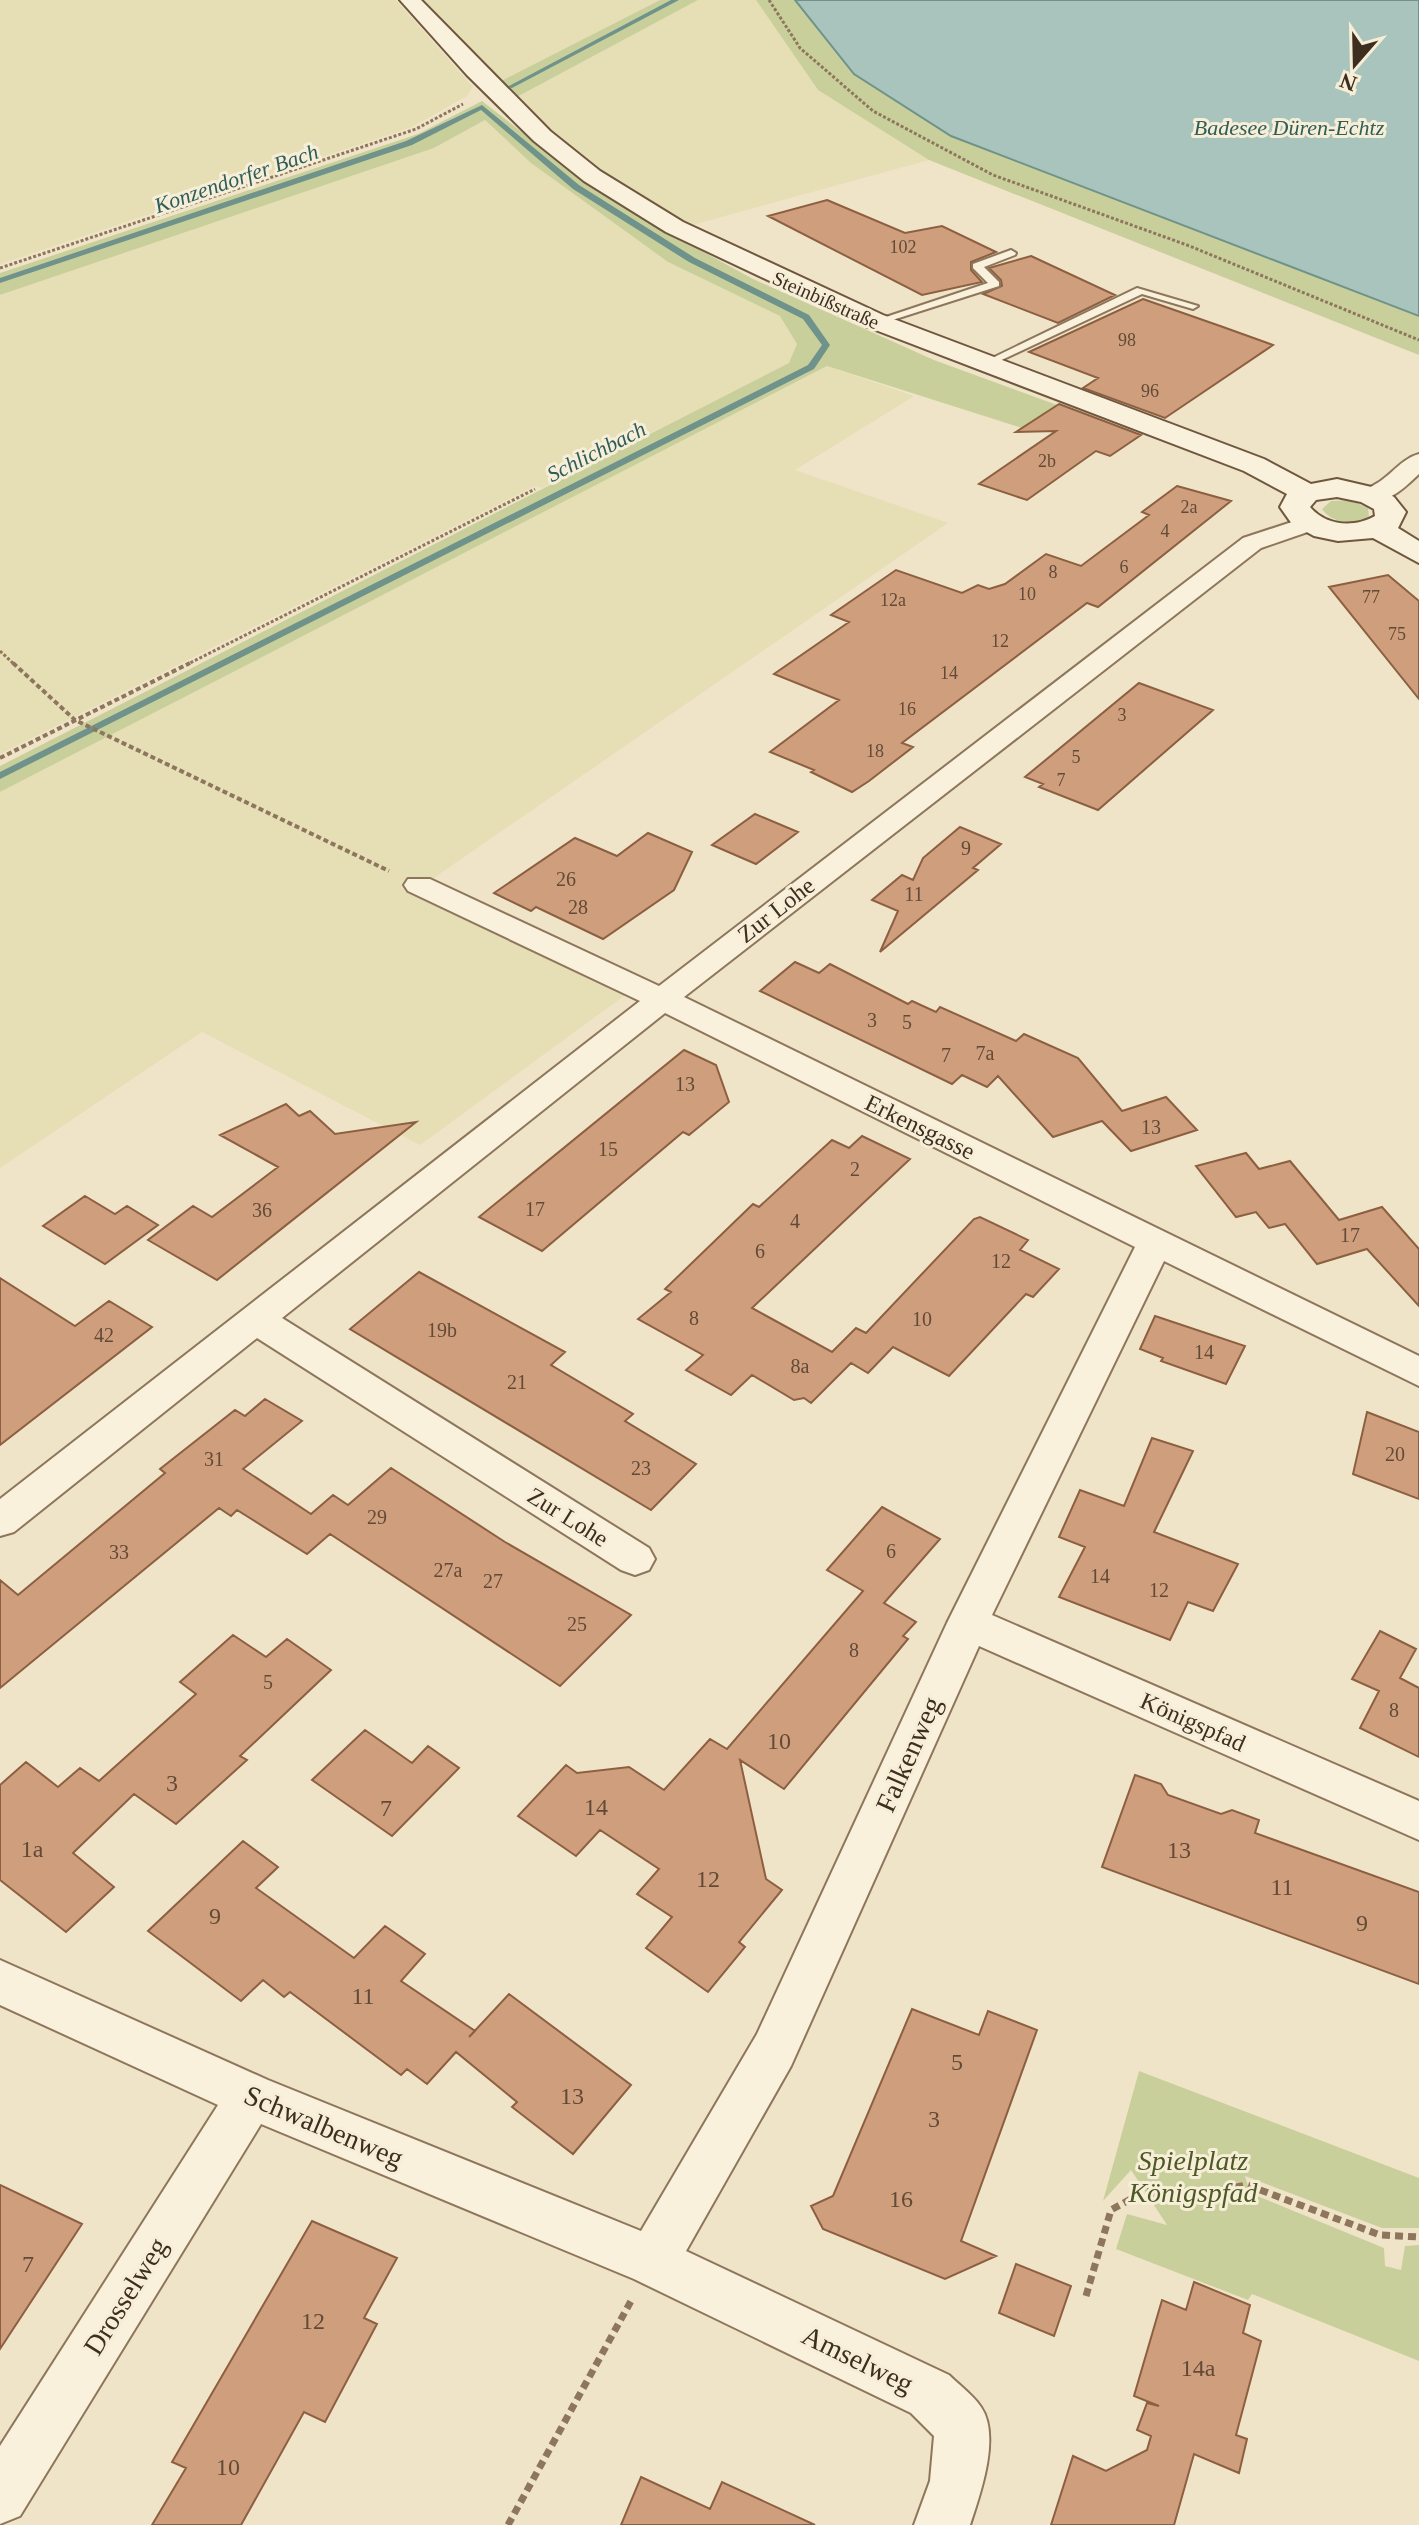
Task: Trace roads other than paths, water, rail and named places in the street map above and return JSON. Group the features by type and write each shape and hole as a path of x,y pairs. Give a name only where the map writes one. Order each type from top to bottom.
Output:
{"street":[{"name":"Steinbißstraße","path":"410,0 493,92 592,175 677,230 876,322 1254,465 1308,508 1345,532 1379,529"},
{"path":"1370,495 1387,491 1419,461"},
{"path":"1308,508 1337,488 1370,495 1384,503 1391,512 1389,521 1379,529 1419,554"},
{"name":"Zur Lohe","path":"0,1521 662,999 1252,543 1308,508"},
{"name":"Erkensgasse","path":"419,885 662,999 1419,1372"},
{"name":"Falkenweg","path":"652,2261 774,2050 968,1623 1155,1243"},
{"name":"Zur Lohe","path":"257,1320 635,1559"},
{"name":"Königspfad","path":"968,1623 1419,1821"},
{"name":"Schwalbenweg","path":"0,1982 251,2096 652,2261"},
{"name":"Drosselweg","path":"0,2496 251,2096"},
{"name":"Amselweg","path":"652,2261 930,2394 962,2426 957,2481 942,2525"}],"lane":[{"path":"876,322 995,284 977,266 1011,253"},
{"path":"985,364 1141,290 1193,306"}],"water":[{"name":"Badesee Düren-Echtz","path":"795,0 1419,0 1419,316 951,136 854,74"}],"waterway":[{"name":"Schlichbach","path":"510,87 676,0"},
{"name":"Schlichbach","path":"0,281 409,143 482,107 576,187 692,260 806,317 826,345 811,367 0,776"}],"water label":[{"name":"Konzendorfer Bach","path":"236,178"}],"park label":[{"name":"Spielplatz Königspfad","path":"1193,2176"}]}
